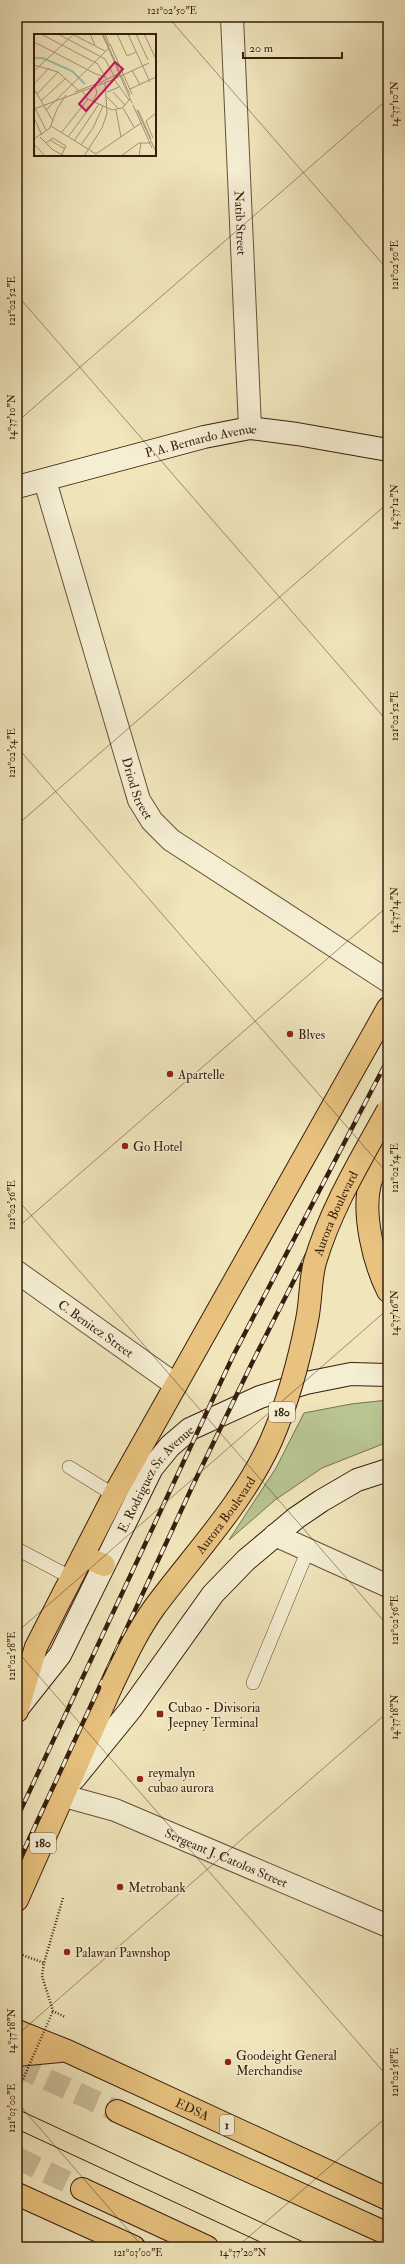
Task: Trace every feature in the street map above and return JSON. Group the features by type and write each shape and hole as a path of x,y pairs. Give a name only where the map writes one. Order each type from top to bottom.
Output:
{"main road":[{"path":"17,1710 36,1647 114,1495 388,1008"},
{"name":"Aurora Boulevard","path":"17,1900 112,1685 132,1644 154,1609 257,1468 271,1441 288,1399 299,1358 317,1256 332,1215 388,1110"},
{"path":"388,1150 370,1182 367,1205 376,1262 388,1291"},
{"path":"83,1556 104,1565"},
{"name":"EDSA","path":"17,2031 67,2051 388,2199"},
{"path":"17,2055 67,2051"},
{"path":"117,2111 388,2234"},
{"path":"82,2189 207,2247"},
{"path":"17,2194 134,2247"}],"street":[{"name":"Natib Street","path":"232,17 250,428"},
{"name":"P. A. Bernardo Avenue","path":"17,487 45,481 204,437 250,428 297,434 388,450"},
{"name":"Driod Street","path":"45,481 139,800 152,820 171,840 388,982"},
{"name":"C. Benitez Street","path":"17,1272 176,1385"},
{"name":"E. Rodriguez Sr. Avenue","path":"17,1710 60,1655 152,1468 170,1446 190,1429 260,1397 306,1382 351,1374 388,1375"},
{"path":"66,1791 131,1709 213,1594 246,1560 296,1518 357,1480 388,1470"},
{"path":"275,1535 388,1586"},
{"name":"Sergeant J. Catolos Street","path":"66,1791 115,1810 388,1926"}],"lane":[{"path":"69,1467 114,1495"},
{"path":"17,1549 72,1578"},
{"path":"253,1683 308,1550"}],"path":[{"path":"17,2093 53,2011 42,1976 44,1963 63,1898"},
{"path":"17,1953 44,1963"}],"green space":[{"path":"388,1400 388,1442 322,1468 275,1500 229,1540 276,1468 304,1413 351,1404"}],"tunnel":[{"path":"17,2066 117,2111"},
{"path":"17,2158 82,2189"}],"tram line":[{"path":"17,2109 314,2247"},
{"path":"17,2129 271,2247"}],"railway":[{"path":"17,1818 233,1356 388,1059"},
{"path":"17,1865 193,1485 251,1365 388,1095"}],"place":[{"name":"Blves","path":"290,1034"},
{"name":"Apartelle","path":"170,1074"},
{"name":"Go Hotel","path":"125,1146"},
{"name":"Cubao - Divisoria Jeepney Terminal","path":"160,1714"},
{"name":"reymalyn cubao aurora","path":"140,1779"},
{"name":"Metrobank","path":"120,1887"},
{"name":"Palawan Pawnshop","path":"67,1952"},
{"name":"Goodeight General Merchandise","path":"228,2062"}]}
